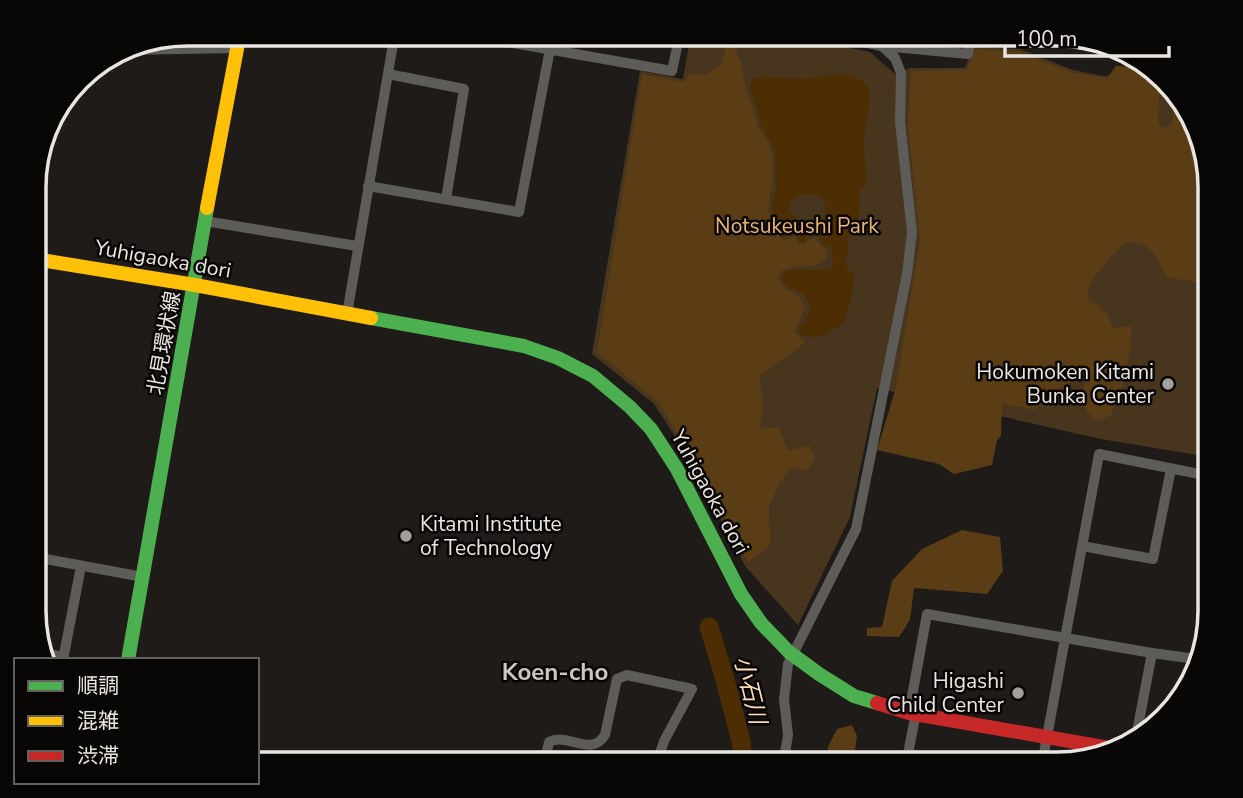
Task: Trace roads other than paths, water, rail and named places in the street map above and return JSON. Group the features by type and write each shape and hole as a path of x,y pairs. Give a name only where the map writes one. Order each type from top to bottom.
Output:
{"street":[{"name":"北見環状線","path":"128,658 238,46"},
{"path":"347,314 393,46"},
{"path":"532,46 672,71 677,46"},
{"path":"882,46 968,54 969,46"},
{"path":"785,752 788,736 784,699 788,664 856,529 911,241 900,122 901,73 895,58 882,46"},
{"path":"368,187 519,212 550,49"},
{"path":"388,74 464,89 446,199"},
{"path":"205,220 358,246"},
{"name":"Yuhigaoka dori","path":"46,260 524,346 558,359 593,376 651,429 677,469 741,594 761,623 789,652 818,674 854,696 912,713 1098,746"},
{"path":"1044,752 1099,454 1197,474"},
{"path":"1083,546 1153,559 1171,469"},
{"path":"46,559 144,577"},
{"path":"63,658 81,566"},
{"path":"908,752 927,614 1190,658"},
{"path":"1138,726 1152,653"},
{"path":"547,752 549,743 555,739 594,746 601,742 605,735 617,679 627,675 692,689 660,752"}],"waterway":[{"name":"小石川","path":"709,627 742,752"}],"place":[{"name":"Hokumoken Kitami Bunka Center","path":"1168,384"},
{"name":"Kitami Institute of Technology","path":"406,536"},
{"name":"Higashi Child Center","path":"1018,693"}],"district":[{"name":"Koen-cho","path":"555,672"}],"park label":[{"name":"Notsukeushi Park","path":"797,226"}]}
